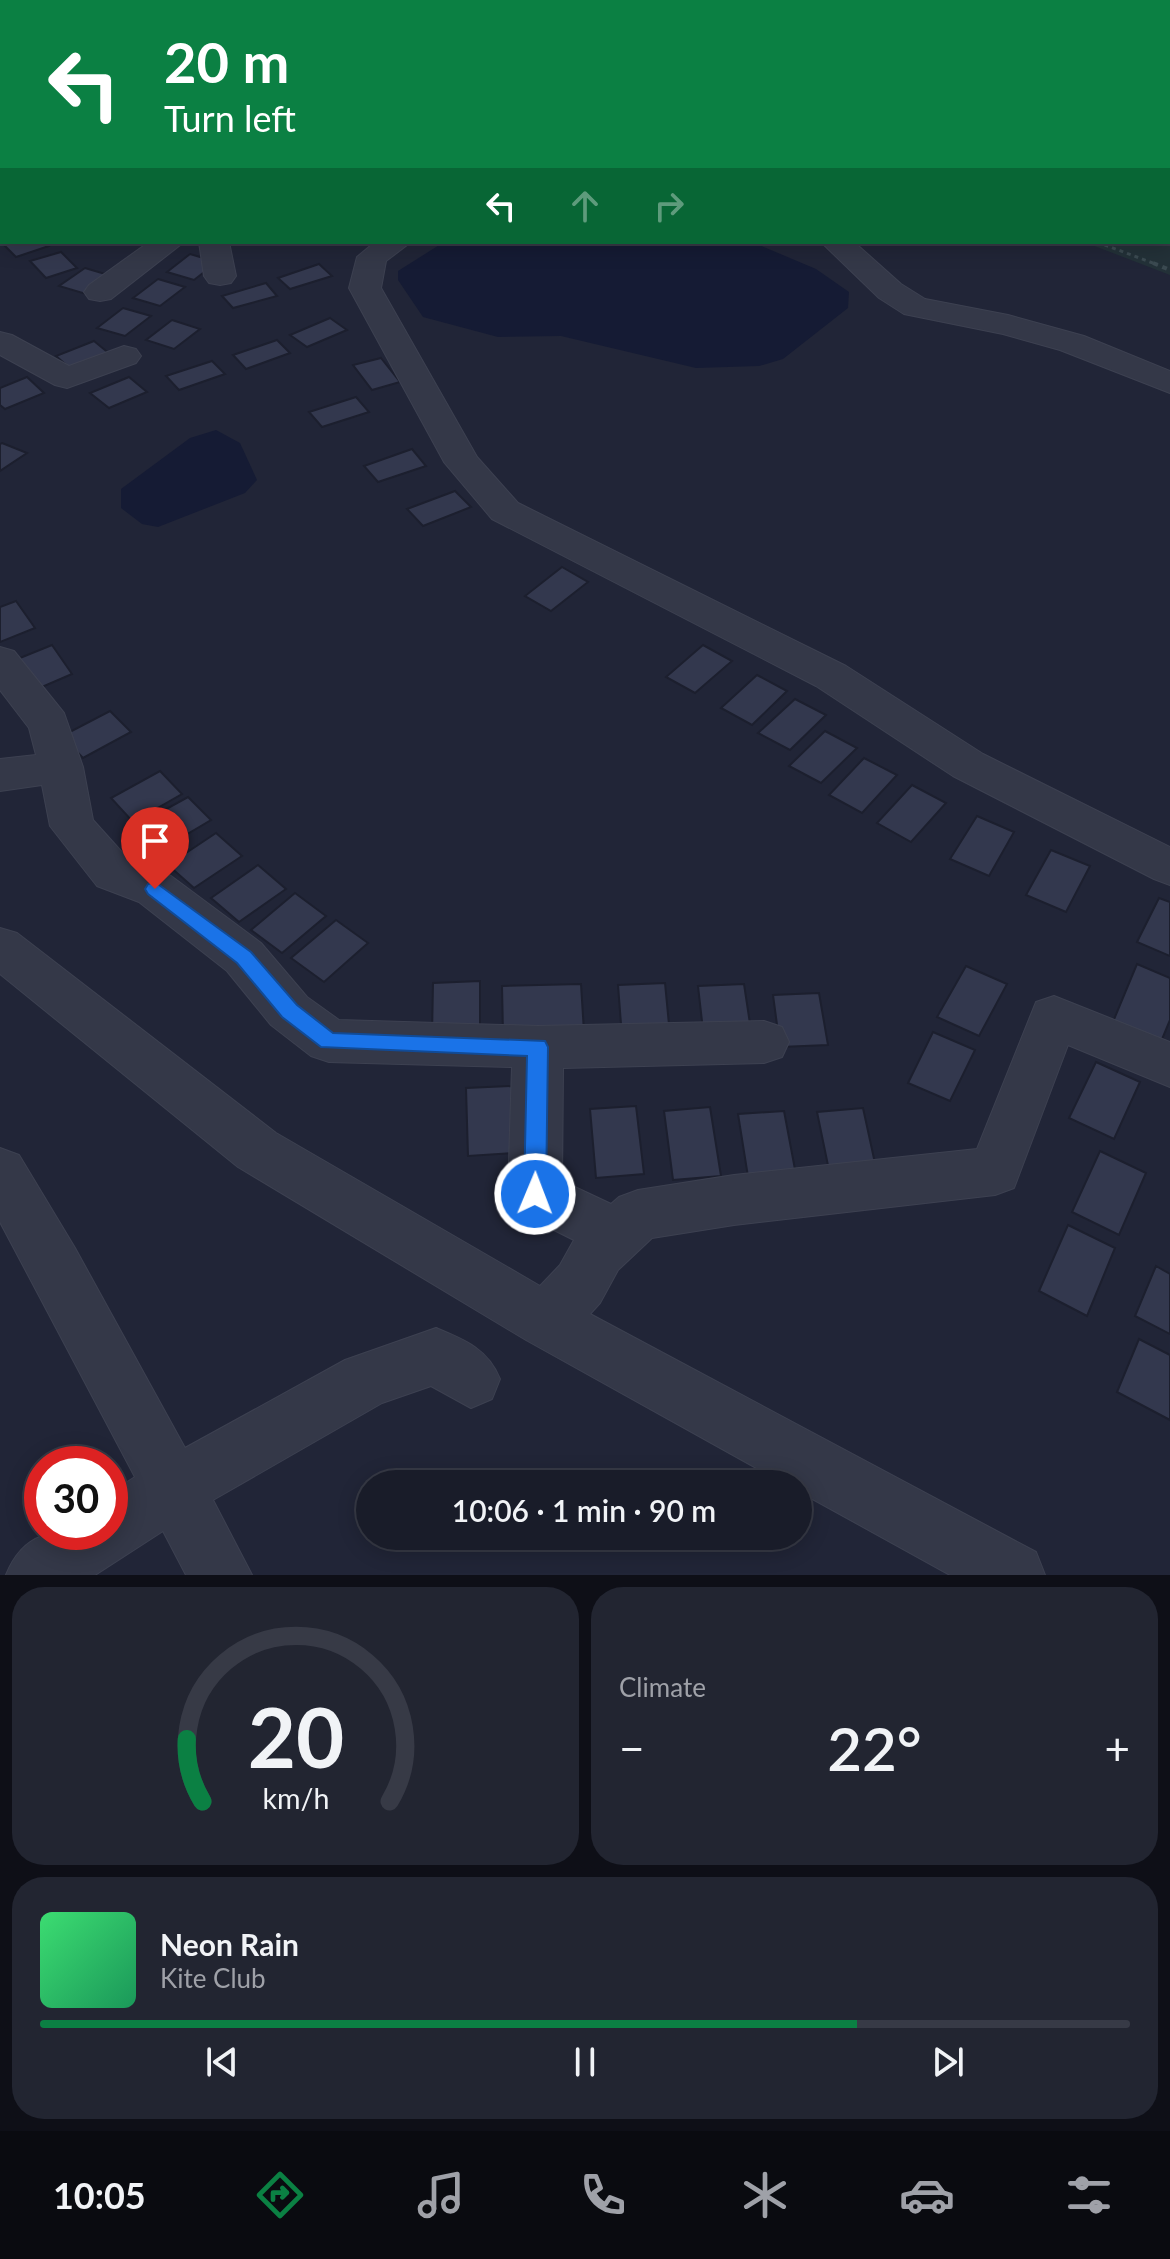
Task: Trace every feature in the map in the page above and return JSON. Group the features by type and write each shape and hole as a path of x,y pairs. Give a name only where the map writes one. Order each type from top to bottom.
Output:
{"street":[{"path":"100,292 166,244"},
{"path":"215,244 220,276"},
{"path":"393,244 372,257 365,288 462,462 505,511 831,676 968,765 1170,867"},
{"path":"838,244 890,291 915,307 1008,325 1072,343 1170,383"},
{"path":"0,342 67,378 124,356"},
{"path":"0,661 49,724 72,826 113,873 155,889 244,957 289,1011 329,1041 538,1047 764,1042"},
{"path":"0,775 61,767"},
{"path":"0,947 257,1150 546,1321 980,1567"},
{"path":"546,1321 580,1284 598,1252 638,1215 734,1200 995,1171 1054,1017 1170,1065"},
{"path":"538,1047 535,1194 617,1234"},
{"path":"0,1172 55,1266 220,1575"},
{"path":"128,1517 172,1489 366,1380 436,1356 471,1379"},
{"path":"38,1575 77,1550"}],"path":[{"path":"1102,244 1170,270"}],"shaded area":[{"path":"1089,244 1170,244 1170,275"}],"water":[{"path":"441,244 757,244 816,269 849,292 848,308 783,359 759,366 696,368 561,336 498,337 423,317 398,280 398,271"},
{"path":"216,430 240,443 257,480 245,493 158,527 142,524 121,508 121,489 190,438"}],"building":[{"path":"3,244 49,246 16,257"},
{"path":"61,252 77,268 46,278 30,261"},
{"path":"190,254 217,262 194,280 167,272"},
{"path":"319,264 332,276 290,289 278,278"},
{"path":"85,268 112,276 86,294 59,286"},
{"path":"158,279 185,287 160,306 133,298"},
{"path":"266,283 277,296 233,308 222,296"},
{"path":"123,308 151,316 125,336 97,328"},
{"path":"330,318 347,330 307,347 290,335"},
{"path":"172,320 200,329 174,349 146,340"},
{"path":"277,340 290,353 246,369 233,355"},
{"path":"94,341 111,355 73,371 56,356"},
{"path":"381,358 400,382 372,390 353,365"},
{"path":"212,361 225,374 179,390 166,376"},
{"path":"27,377 44,393 5,409 0,405 0,388"},
{"path":"129,377 147,392 109,408 90,393"},
{"path":"356,397 369,412 322,427 309,412"},
{"path":"0,444 27,453 0,471"},
{"path":"412,449 426,466 378,482 364,466"},
{"path":"455,491 471,507 423,526 407,509"},
{"path":"562,567 588,582 551,611 525,596"},
{"path":"16,601 35,628 0,642 0,607"},
{"path":"52,645 72,674 35,690 15,660"},
{"path":"703,645 732,661 695,693 666,677"},
{"path":"757,675 787,691 752,725 721,708"},
{"path":"795,699 826,715 790,750 758,733"},
{"path":"110,711 131,732 83,758 62,736"},
{"path":"825,731 857,748 821,783 789,766"},
{"path":"864,758 897,775 862,813 829,795"},
{"path":"160,771 182,794 133,822 111,798"},
{"path":"912,785 946,803 911,842 877,823"},
{"path":"188,797 211,820 162,849 139,824"},
{"path":"977,816 1014,832 989,876 950,859"},
{"path":"216,833 242,856 194,888 168,865"},
{"path":"1051,850 1090,866 1066,912 1026,895"},
{"path":"258,865 286,889 239,922 211,898"},
{"path":"295,893 326,916 282,953 251,930"},
{"path":"1159,898 1170,902 1170,956 1137,942"},
{"path":"336,920 368,943 324,982 291,958"},
{"path":"1137,964 1170,978 1170,1020 1158,1049 1110,1029"},
{"path":"966,966 1007,984 979,1036 937,1017"},
{"path":"480,981 480,1034 432,1036 433,983"},
{"path":"665,983 670,1035 622,1037 618,985"},
{"path":"581,984 584,1032 503,1035 502,986"},
{"path":"744,984 752,1037 704,1039 698,986"},
{"path":"819,993 828,1045 780,1047 773,995"},
{"path":"933,1032 975,1050 950,1101 908,1083"},
{"path":"1096,1062 1140,1082 1114,1139 1069,1118"},
{"path":"512,1086 515,1153 468,1156 466,1088"},
{"path":"636,1106 644,1174 596,1178 590,1109"},
{"path":"710,1107 721,1176 673,1180 664,1111"},
{"path":"863,1108 878,1177 831,1180 817,1112"},
{"path":"784,1111 797,1180 749,1183 738,1114"},
{"path":"1100,1151 1146,1173 1119,1235 1072,1212"},
{"path":"1068,1225 1115,1248 1087,1316 1039,1291"},
{"path":"1156,1266 1170,1274 1170,1334 1135,1316"},
{"path":"1139,1339 1170,1355 1170,1420 1117,1392"}],"route":[{"path":"155,889 244,957 289,1011 329,1041 538,1047 535,1194"}]}
